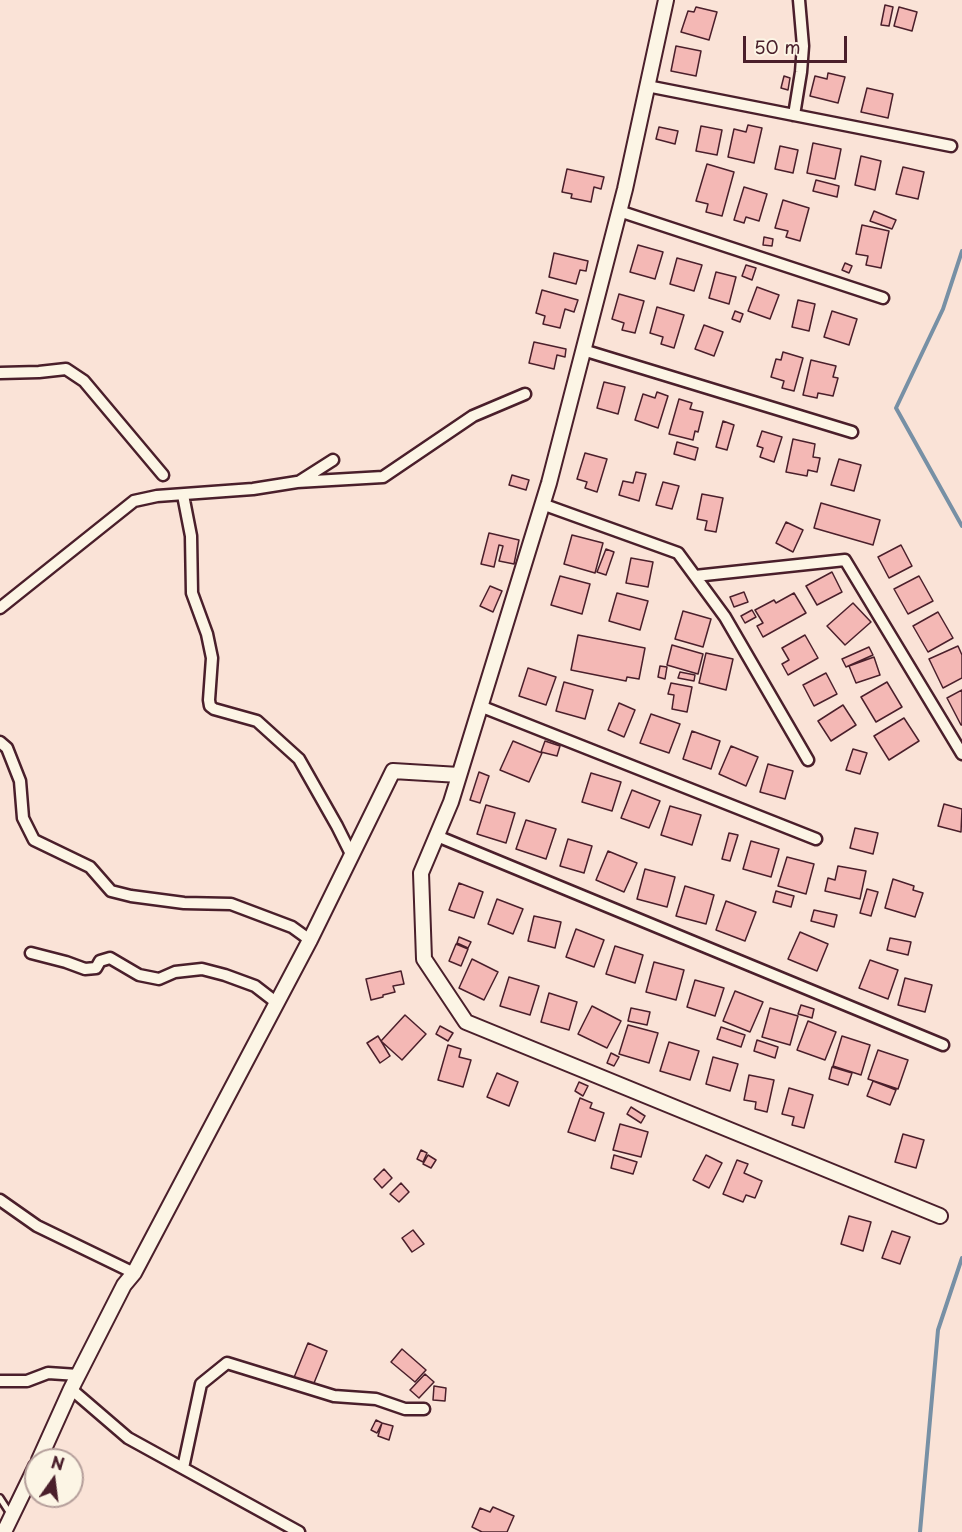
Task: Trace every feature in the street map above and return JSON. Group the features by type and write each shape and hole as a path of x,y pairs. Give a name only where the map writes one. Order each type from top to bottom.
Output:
{"street":[{"path":"666,0 619,211 542,504 451,802 421,873 424,959 466,1022 940,1216"},
{"path":"794,115 803,46 799,0"},
{"path":"647,86 951,146"},
{"path":"619,211 883,298"},
{"path":"583,350 852,432"},
{"path":"0,373 66,369 84,381 164,475"},
{"path":"0,608 134,501 157,496 253,489 297,482 383,477 473,416 525,394"},
{"path":"297,482 333,460"},
{"path":"183,495 191,536 192,593 207,634 212,658 210,706 257,721 298,759 352,856"},
{"path":"542,504 678,553 725,617 808,760"},
{"path":"695,576 845,560 962,754"},
{"path":"480,706 816,839"},
{"path":"0,742 7,748 20,781 23,818 34,840 90,867 111,891 184,903 231,904 292,927 310,940"},
{"path":"44,1448 71,1389 124,1285 134,1273 310,940 393,771 459,775"},
{"path":"437,836 943,1045"},
{"path":"31,953 85,969 96,968 100,961 110,958 139,975 159,979 175,972 202,969 255,986 277,1003"},
{"path":"0,1200 37,1226 134,1273"},
{"path":"183,1468 201,1384 227,1363 334,1396 376,1399 405,1409 424,1409"},
{"path":"0,1381 27,1381 48,1373 78,1375"},
{"path":"71,1389 128,1438 299,1532"},
{"path":"4,1532 24,1492"}],"lane":[{"path":"0,1498 12,1517"}],"building":[{"path":"885,5 893,7 889,26 881,25"},
{"path":"696,7 717,12 709,40 681,32 688,11 694,12"},
{"path":"899,7 917,12 912,31 894,26"},
{"path":"676,46 701,51 696,76 671,71"},
{"path":"828,73 845,77 838,103 810,96 815,76 827,79"},
{"path":"784,76 790,78 788,90 781,88"},
{"path":"867,88 893,94 888,118 861,112"},
{"path":"748,125 762,128 754,163 728,157 734,129 746,132"},
{"path":"701,126 722,130 717,155 696,151"},
{"path":"659,127 678,131 675,144 656,139"},
{"path":"813,143 841,149 835,179 807,173"},
{"path":"780,146 798,150 793,173 775,169"},
{"path":"861,156 881,161 875,190 855,185"},
{"path":"707,164 734,172 722,216 706,212 708,204 696,201"},
{"path":"903,167 924,172 918,199 896,194"},
{"path":"567,169 604,177 601,189 594,187 591,202 571,198 572,194 562,192"},
{"path":"816,180 839,186 837,197 813,191"},
{"path":"744,187 767,194 759,221 746,217 744,223 734,220"},
{"path":"783,200 809,208 800,241 786,237 788,231 775,228"},
{"path":"874,211 896,220 892,229 870,221"},
{"path":"862,225 889,231 881,268 866,265 868,256 856,254"},
{"path":"764,237 773,239 772,246 763,245"},
{"path":"638,245 663,252 655,279 630,272"},
{"path":"554,253 588,261 586,271 580,270 576,284 549,277"},
{"path":"677,258 702,265 694,291 670,284"},
{"path":"845,263 852,266 849,273 842,270"},
{"path":"746,265 756,268 752,280 742,276"},
{"path":"716,272 736,277 729,304 709,298"},
{"path":"757,287 779,295 770,319 748,311"},
{"path":"542,290 578,300 574,312 565,309 560,328 543,324 545,316 536,313"},
{"path":"619,294 644,301 635,333 622,330 624,323 612,319"},
{"path":"798,300 815,304 809,331 792,327"},
{"path":"657,307 684,315 674,348 661,344 663,337 650,333"},
{"path":"735,311 743,314 740,322 732,319"},
{"path":"832,311 857,319 849,345 824,337"},
{"path":"704,325 723,332 714,356 695,349"},
{"path":"534,342 566,349 565,357 557,355 554,369 529,363"},
{"path":"783,352 803,358 794,391 782,388 784,381 771,377 776,359 781,360"},
{"path":"811,360 836,366 833,377 838,378 833,396 818,393 817,398 803,395"},
{"path":"604,382 625,387 618,414 597,408"},
{"path":"657,392 668,396 658,428 635,420 643,394 655,398"},
{"path":"679,399 692,403 690,409 703,412 698,432 695,431 693,440 669,434"},
{"path":"723,421 734,425 727,450 716,447"},
{"path":"762,431 782,437 774,462 760,457 763,448 757,446"},
{"path":"793,439 815,444 813,457 820,458 817,472 808,470 807,476 786,472"},
{"path":"677,442 698,448 695,460 674,454"},
{"path":"585,453 607,459 597,492 585,488 587,482 577,479"},
{"path":"839,459 861,465 854,491 831,485"},
{"path":"636,472 646,474 639,501 619,495 623,481 633,483"},
{"path":"512,475 529,480 526,490 509,485"},
{"path":"663,482 679,486 672,509 656,505"},
{"path":"702,494 723,498 716,532 705,530 707,521 697,519"},
{"path":"821,503 880,520 873,545 814,528"},
{"path":"786,522 803,530 793,552 776,543"},
{"path":"489,533 519,540 514,564 499,561 503,546 499,545 494,567 481,564"},
{"path":"572,535 603,543 595,573 564,564"},
{"path":"901,545 912,566 889,578 878,557"},
{"path":"606,549 614,552 606,575 597,572"},
{"path":"631,558 653,562 648,587 626,583"},
{"path":"832,572 842,592 817,605 806,586"},
{"path":"560,576 590,584 582,614 551,605"},
{"path":"919,576 933,601 908,614 894,589"},
{"path":"490,586 502,591 493,612 480,606"},
{"path":"744,592 748,602 734,607 730,597"},
{"path":"617,593 648,601 640,630 609,621"},
{"path":"794,593 806,613 763,637 757,626 763,623 755,610 774,600 776,603"},
{"path":"853,603 871,622 845,645 827,626"},
{"path":"752,610 756,617 745,623 741,616"},
{"path":"683,611 711,619 703,647 675,639"},
{"path":"938,612 953,638 928,652 913,626"},
{"path":"578,635 645,648 639,679 627,677 626,681 571,670"},
{"path":"805,635 818,658 788,675 782,664 789,660 782,648"},
{"path":"672,645 703,654 698,674 667,665"},
{"path":"958,646 962,655 962,678 943,688 929,659"},
{"path":"869,647 873,655 846,667 842,659"},
{"path":"706,653 733,659 726,690 699,683"},
{"path":"874,657 880,675 856,683 849,666"},
{"path":"660,666 667,667 665,679 658,677"},
{"path":"528,668 556,677 546,705 519,696"},
{"path":"680,672 695,675 694,681 678,678"},
{"path":"826,673 837,694 814,706 803,685"},
{"path":"564,682 593,690 585,719 556,711"},
{"path":"887,682 902,707 876,722 861,697"},
{"path":"671,683 692,687 687,712 672,709 674,695 668,694"},
{"path":"962,690 962,725 961,725 947,698"},
{"path":"619,703 635,710 624,737 608,730"},
{"path":"843,705 856,725 831,741 818,721"},
{"path":"651,714 680,724 669,753 640,743"},
{"path":"904,718 919,741 889,760 874,736"},
{"path":"692,731 720,741 711,769 683,759"},
{"path":"513,741 542,753 529,782 500,770"},
{"path":"545,741 560,746 557,756 541,752"},
{"path":"731,746 758,757 746,786 719,774"},
{"path":"853,749 867,753 860,774 846,770"},
{"path":"768,764 793,771 785,799 760,792"},
{"path":"479,772 489,776 480,803 470,800"},
{"path":"591,773 621,782 612,811 582,802"},
{"path":"632,790 660,801 649,828 621,818"},
{"path":"944,804 962,809 961,832 938,826"},
{"path":"486,805 515,813 506,843 477,834"},
{"path":"670,806 701,815 692,845 661,835"},
{"path":"526,820 556,829 546,859 516,849"},
{"path":"855,828 878,833 873,854 850,848"},
{"path":"729,833 738,835 730,861 722,859"},
{"path":"568,839 592,846 584,873 560,866"},
{"path":"751,841 779,849 771,877 743,869"},
{"path":"608,851 637,863 624,892 596,880"},
{"path":"787,857 814,864 806,894 778,886"},
{"path":"838,866 866,871 860,899 825,891 828,878 835,880"},
{"path":"645,869 675,877 667,907 637,899"},
{"path":"893,879 914,886 913,890 923,893 915,917 885,908"},
{"path":"459,883 483,892 474,918 449,910"},
{"path":"685,886 714,895 706,924 676,916"},
{"path":"867,889 878,892 871,916 860,913"},
{"path":"776,891 794,896 791,907 773,902"},
{"path":"497,899 523,909 513,934 488,924"},
{"path":"726,901 756,912 745,941 716,930"},
{"path":"814,910 837,915 834,927 811,921"},
{"path":"534,916 561,922 555,948 528,941"},
{"path":"576,929 604,940 594,967 566,957"},
{"path":"800,932 828,944 817,971 788,959"},
{"path":"459,937 471,942 468,948 457,943"},
{"path":"890,938 911,942 908,955 887,950"},
{"path":"456,944 468,949 461,966 449,961"},
{"path":"615,946 643,955 635,983 606,974"},
{"path":"472,959 498,972 484,1000 459,988"},
{"path":"870,960 898,970 888,999 859,988"},
{"path":"654,962 684,970 676,1000 646,992"},
{"path":"401,971 404,984 393,986 395,992 371,1000 366,979"},
{"path":"509,977 539,986 530,1015 500,1006"},
{"path":"905,978 932,985 925,1012 898,1005"},
{"path":"695,980 724,988 715,1016 687,1007"},
{"path":"735,991 763,1002 750,1032 723,1021"},
{"path":"549,993 577,1002 569,1030 541,1022"},
{"path":"801,1005 814,1009 812,1018 798,1014"},
{"path":"592,1006 621,1021 607,1048 578,1034"},
{"path":"631,1008 650,1012 647,1025 628,1021"},
{"path":"770,1008 798,1016 790,1045 762,1037"},
{"path":"405,1015 426,1034 402,1060 381,1041"},
{"path":"808,1021 836,1032 825,1060 797,1050"},
{"path":"628,1025 658,1033 649,1063 619,1054"},
{"path":"440,1026 453,1033 448,1041 436,1034"},
{"path":"721,1027 745,1035 741,1047 717,1039"},
{"path":"378,1036 390,1056 380,1063 367,1043"},
{"path":"842,1036 870,1045 861,1075 833,1066"},
{"path":"757,1040 778,1047 775,1058 754,1051"},
{"path":"669,1042 699,1051 690,1080 660,1071"},
{"path":"448,1045 461,1049 459,1057 471,1060 463,1087 438,1080"},
{"path":"878,1050 908,1060 898,1089 868,1079"},
{"path":"611,1053 619,1057 614,1066 607,1063"},
{"path":"713,1057 738,1064 730,1091 706,1084"},
{"path":"832,1067 852,1073 848,1085 829,1079"},
{"path":"497,1073 518,1082 509,1106 487,1097"},
{"path":"749,1075 774,1080 767,1112 755,1109 756,1102 744,1100"},
{"path":"873,1081 896,1090 890,1105 867,1096"},
{"path":"579,1082 588,1086 583,1096 575,1091"},
{"path":"789,1088 813,1095 804,1128 792,1125 794,1117 782,1114"},
{"path":"580,1098 592,1103 590,1108 604,1113 595,1141 568,1132"},
{"path":"631,1107 645,1116 641,1123 627,1114"},
{"path":"620,1124 648,1132 641,1157 613,1150"},
{"path":"903,1134 924,1140 916,1168 895,1162"},
{"path":"421,1150 427,1153 423,1162 417,1159"},
{"path":"428,1155 436,1160 431,1168 423,1164"},
{"path":"614,1155 637,1162 633,1174 611,1168"},
{"path":"706,1155 722,1163 709,1188 693,1180"},
{"path":"737,1160 748,1164 744,1173 762,1181 755,1198 746,1195 743,1202 723,1194"},
{"path":"384,1169 392,1178 382,1188 374,1179"},
{"path":"401,1183 409,1192 399,1202 390,1194"},
{"path":"849,1216 871,1222 863,1251 841,1244"},
{"path":"413,1230 424,1244 412,1252 402,1238"},
{"path":"892,1231 910,1237 900,1264 882,1258"},
{"path":"308,1343 327,1351 312,1388 293,1380"},
{"path":"402,1349 426,1370 415,1382 391,1362"},
{"path":"425,1374 434,1382 419,1398 410,1390"},
{"path":"434,1386 446,1388 445,1401 433,1400"},
{"path":"376,1420 382,1423 377,1433 371,1430"},
{"path":"382,1423 393,1426 389,1440 378,1436"},
{"path":"493,1507 514,1516 507,1532 482,1532 472,1527 480,1508 490,1512"}],"waterway":[{"path":"962,251 943,309 896,408 962,526"},
{"path":"920,1532 938,1330 962,1258"}]}
